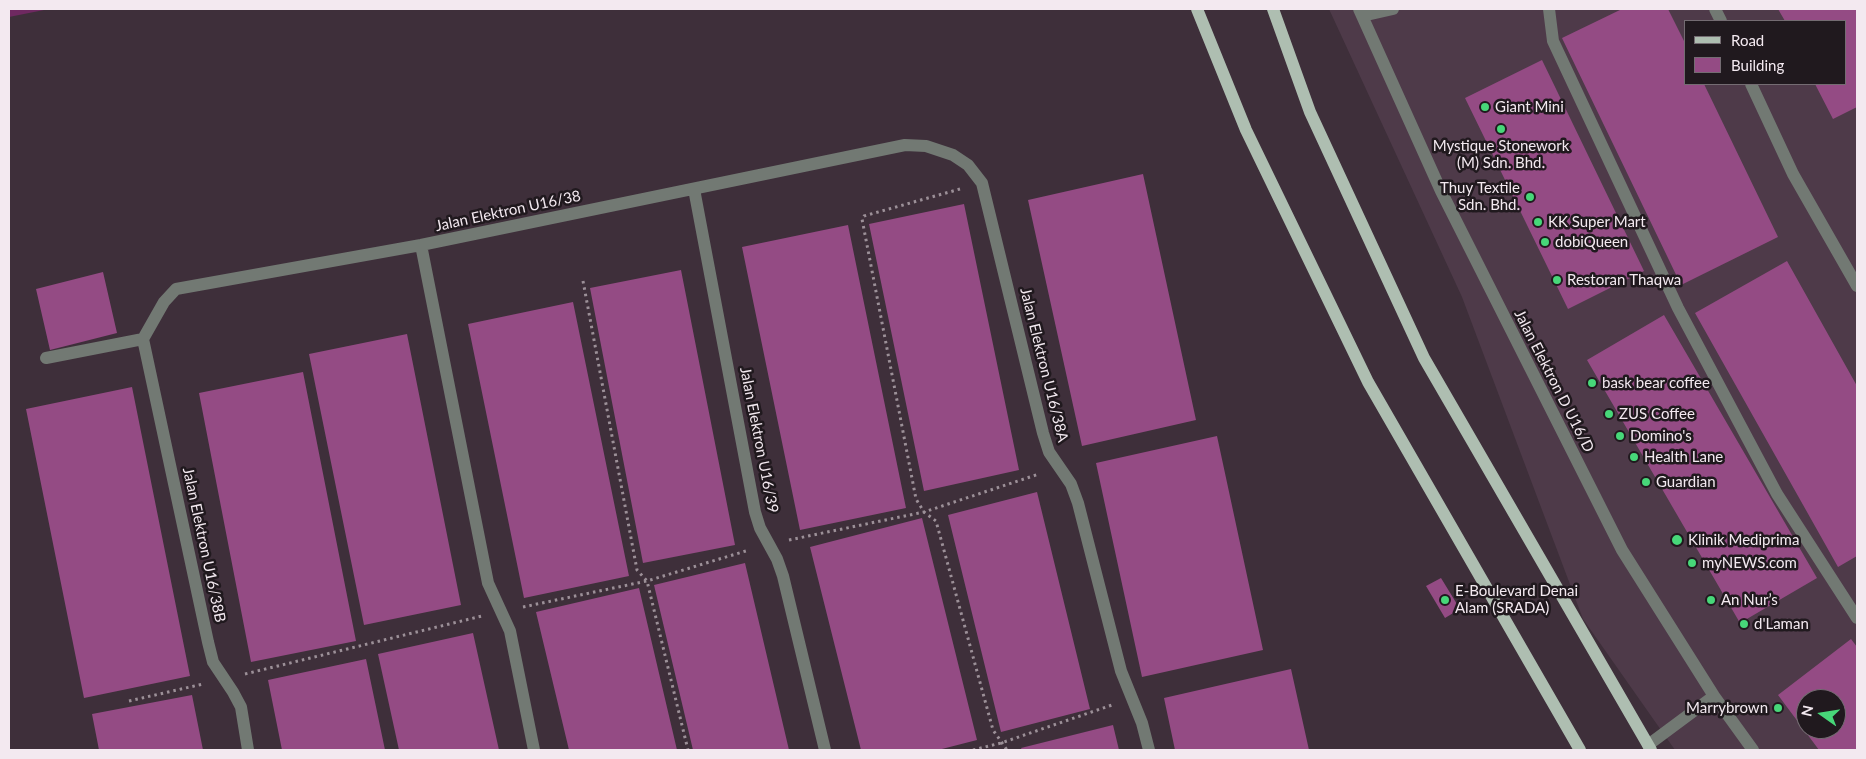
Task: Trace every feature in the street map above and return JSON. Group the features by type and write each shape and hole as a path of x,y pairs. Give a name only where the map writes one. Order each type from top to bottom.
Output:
{"main road":[{"path":"1197,9 1246,130 1368,382 1580,750"},
{"path":"1273,9 1310,112 1424,358 1649,748"}],"street":[{"path":"1360,12 1393,9"},
{"path":"1549,9 1554,41 1678,308 1777,494 1857,618"},
{"name":"Jalan Elektron D U16/D","path":"1360,12 1441,191 1622,550 1714,696 1753,750"},
{"path":"1751,85 1794,174 1857,286"},
{"name":"Jalan Elektron U16/38A","path":"905,145 926,146 953,155 968,165 982,183 1043,433 1049,452 1071,484 1078,503 1121,671 1142,724 1148,750"},
{"name":"Jalan Elektron U16/38","path":"143,339 156,314 176,289 421,245 905,145"},
{"name":"Jalan Elektron U16/39","path":"694,189 756,512 760,528 777,559 782,576 825,750"},
{"path":"421,245 488,583 510,631 534,750"},
{"path":"46,358 143,339"},
{"name":"Jalan Elektron U16/38B","path":"143,339 208,642 214,662 234,692 241,707 248,750"},
{"path":"1649,748 1714,696"}],"path":[{"path":"982,183 864,216 862,219 916,499 924,512 936,521 993,730 1007,750"},
{"path":"583,281 637,570 647,581 688,750"},
{"path":"129,701 501,612 647,581 768,544 924,512 1061,467"},
{"path":"973,750 1001,743 1131,699"}],"shaded area":[{"path":"9,9 49,9 9,17"},
{"path":"1329,9 1857,9 1857,750 1675,750 1583,619 1462,297"}],"building":[{"path":"1622,9 1668,9 1684,41 1684,85 1704,85 1778,237 1681,285 1562,38"},
{"path":"1778,9 1857,9 1857,107 1833,119 1816,85 1846,85 1846,20 1784,20"},
{"path":"1542,60 1644,271 1568,309 1465,98"},
{"path":"1143,174 1196,420 1082,446 1028,200"},
{"path":"964,204 1019,470 924,491 869,224"},
{"path":"848,225 906,508 800,530 742,247"},
{"path":"1787,261 1857,386 1857,556 1838,567 1695,313"},
{"path":"681,270 735,545 643,563 590,288"},
{"path":"103,272 117,333 50,350 36,289"},
{"path":"573,302 629,576 524,598 468,324"},
{"path":"1664,315 1817,578 1740,623 1587,360"},
{"path":"407,334 461,605 364,625 309,354"},
{"path":"303,372 356,641 251,662 199,393"},
{"path":"132,387 190,676 84,698 26,409"},
{"path":"1217,436 1263,650 1142,677 1096,463"},
{"path":"1037,492 1090,709 1001,732 948,515"},
{"path":"922,518 977,740 938,750 861,750 810,547"},
{"path":"745,563 789,750 693,750 654,585"},
{"path":"1441,578 1460,609 1445,618 1426,586"},
{"path":"639,588 677,750 569,750 536,612"},
{"path":"473,633 499,750 399,750 378,654"},
{"path":"1851,639 1857,647 1857,750 1819,750 1811,739 1846,739 1846,689 1796,689 1796,719 1778,695"},
{"path":"366,659 385,750 282,750 268,680"},
{"path":"1291,669 1309,750 1175,750 1164,698"},
{"path":"192,695 203,750 99,750 92,714"},
{"path":"1113,725 1119,750 1022,750 1021,748"}],"place":[{"name":"Giant Mini","path":"1485,107"},
{"name":"Mystique Stonework (M) Sdn. Bhd.","path":"1501,129"},
{"name":"Thuy Textile Sdn. Bhd.","path":"1530,197"},
{"name":"KK Super Mart","path":"1538,222"},
{"name":"dobiQueen","path":"1545,242"},
{"name":"Restoran Thaqwa","path":"1557,280"},
{"name":"bask bear coffee","path":"1592,383"},
{"name":"ZUS Coffee","path":"1609,414"},
{"name":"Domino's","path":"1620,436"},
{"name":"Health Lane","path":"1634,457"},
{"name":"Guardian","path":"1646,482"},
{"name":"Klinik Mediprima","path":"1677,540"},
{"name":"myNEWS.com","path":"1692,563"},
{"name":"E-Boulevard Denai Alam (SRADA)","path":"1445,600"},
{"name":"An Nur’s","path":"1711,600"},
{"name":"d'Laman","path":"1744,624"},
{"name":"Marrybrown","path":"1778,708"}]}
